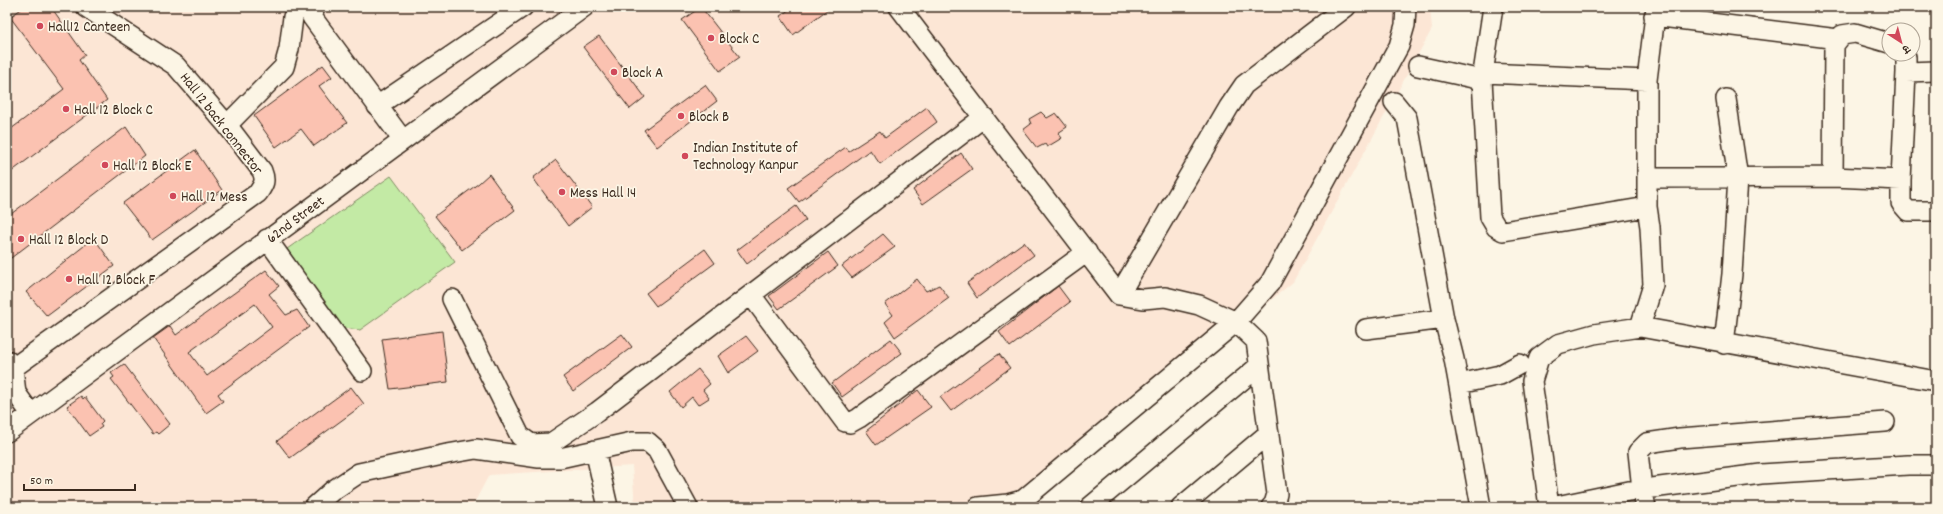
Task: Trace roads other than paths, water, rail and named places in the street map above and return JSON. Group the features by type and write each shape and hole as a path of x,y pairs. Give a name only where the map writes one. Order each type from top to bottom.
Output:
{"street":[{"name":"Hall 12 back connector","path":"10,364 258,193 265,183 265,178 262,171 227,125 176,66 86,7"},
{"path":"227,125 284,67 289,49 293,17 298,7"},
{"path":"315,7 312,17 402,140"},
{"path":"377,106 523,7"},
{"name":"62nd Street","path":"7,432 267,239 584,7"},
{"path":"899,7 1119,295 1143,299 1165,297 1199,305 1236,322 1256,341 1277,494 1274,504 1271,507"},
{"path":"1119,295 1229,107 1244,85 1346,7"},
{"path":"978,507 1008,504 1022,500 1236,322 1270,283 1302,227 1399,46 1405,24 1406,7"},
{"path":"1494,7 1483,77 1490,217 1496,227 1503,231 1647,208"},
{"path":"1640,327 1653,285 1650,228 1647,208 1647,80 1655,12 1838,39"},
{"path":"1832,177 1834,45 1842,35 1855,33 1881,41"},
{"path":"1936,71 1905,63 1901,180 1901,204 1904,208 1908,210 1936,211"},
{"path":"1418,66 1483,77 1647,80"},
{"path":"1724,344 1732,274 1738,178 1726,99"},
{"path":"1394,102 1407,118 1444,319 1459,384 1481,507"},
{"path":"452,299 520,436 531,444 550,442 597,412 984,117"},
{"path":"1647,178 1832,177 1901,180"},
{"path":"267,239 362,371"},
{"path":"751,295 845,422 850,423 859,418 1087,252"},
{"path":"1366,329 1444,319"},
{"path":"1936,381 1724,344 1689,335 1640,327 1594,334 1558,344 1539,358 1532,381 1551,507 1642,489 1761,474 1908,465 1936,465"},
{"path":"10,364 16,393 31,414"},
{"path":"1459,384 1500,375 1520,364"},
{"path":"1090,507 1259,366"},
{"path":"1646,507 1642,489 1638,452 1647,443 1713,434 1885,422"},
{"path":"1181,507 1269,433"},
{"path":"314,507 331,499 359,473 476,449 539,458 560,458 632,442 648,442 657,450 688,507"},
{"path":"595,450 608,507"}],"place":[{"name":"Hall12 Canteen","path":"40,26"},
{"name":"Block C","path":"711,38"},
{"name":"Block A","path":"614,72"},
{"name":"Hall 12 Block C","path":"66,109"},
{"name":"Block B","path":"681,116"},
{"name":"Indian Institute of Technology Kanpur","path":"685,156"},
{"name":"Hall 12 Block E","path":"105,165"},
{"name":"Mess Hall 14","path":"562,192"},
{"name":"Hall 12 Mess","path":"173,196"},
{"name":"Hall 12 Block D","path":"21,239"},
{"name":"Hall 12 Block F","path":"69,279"}]}
